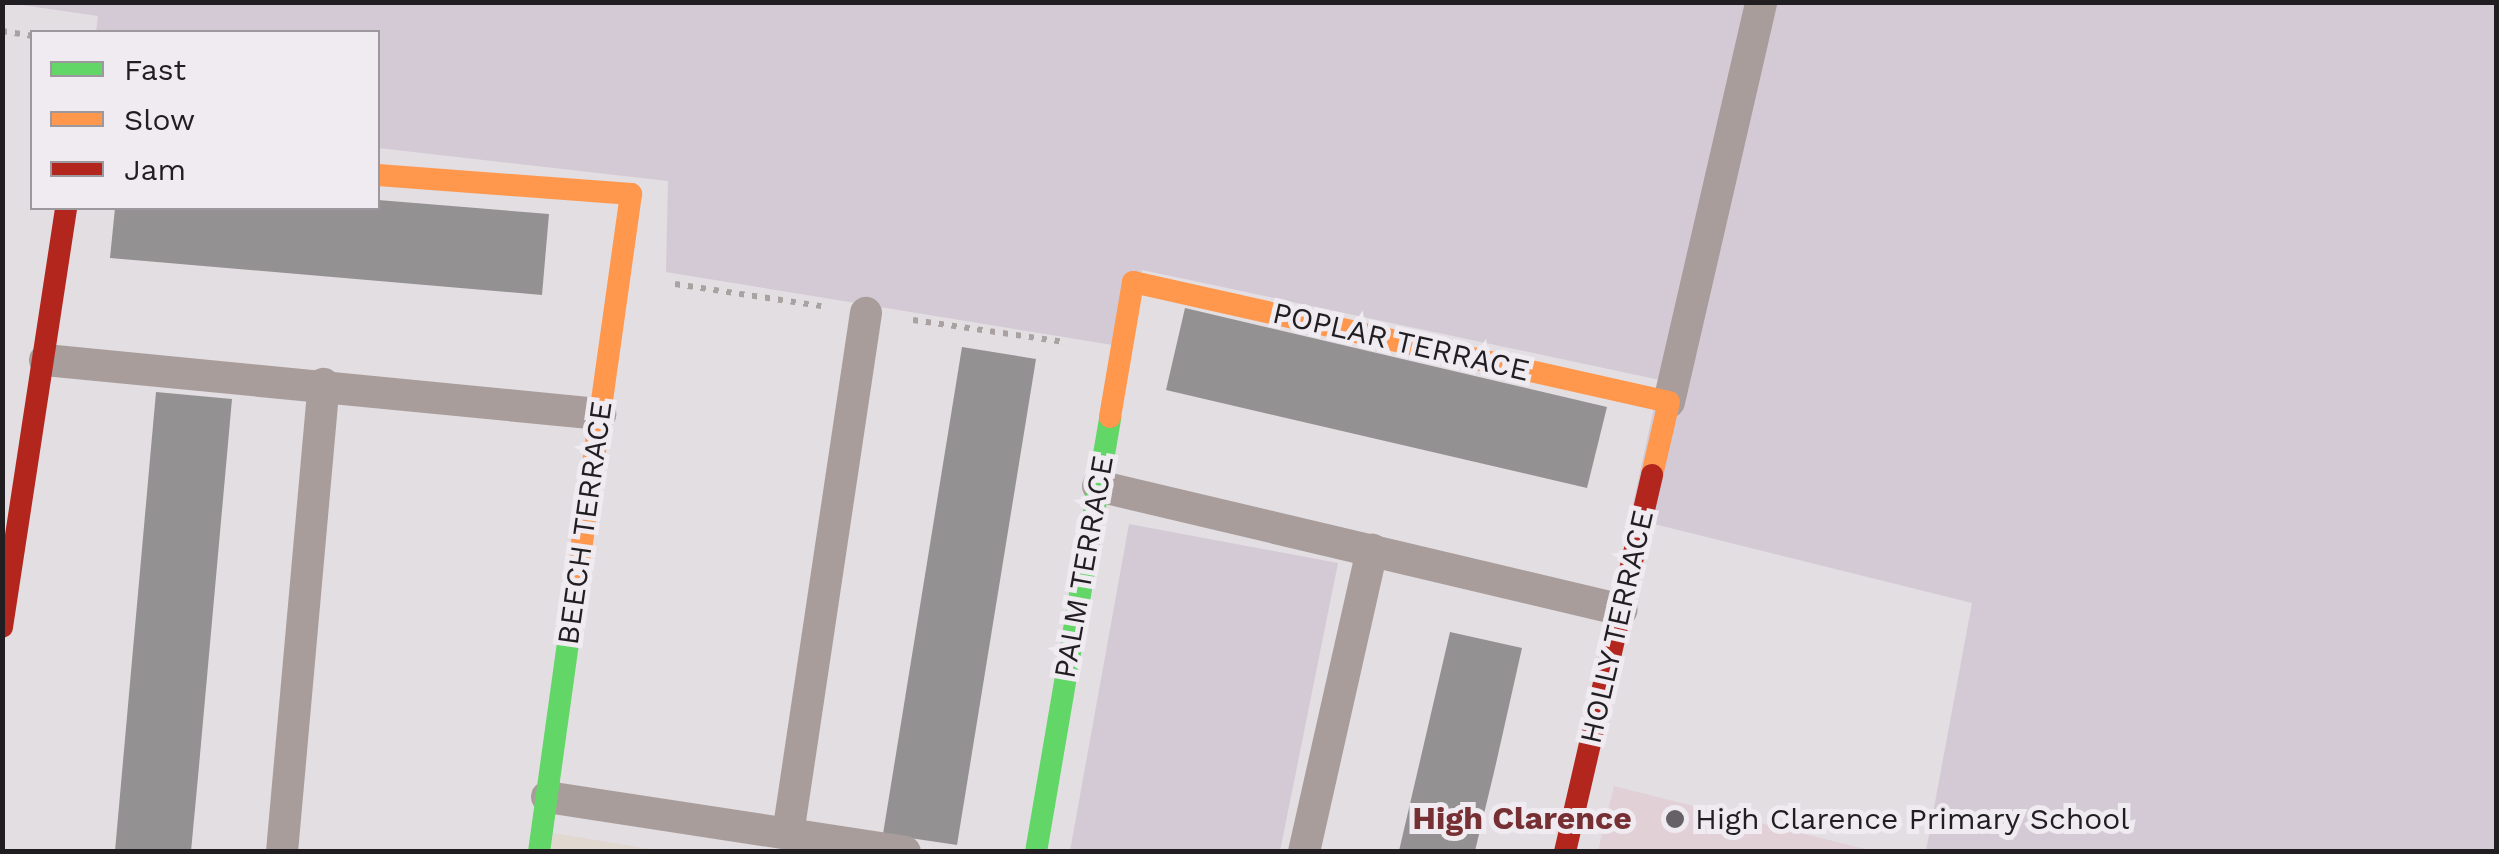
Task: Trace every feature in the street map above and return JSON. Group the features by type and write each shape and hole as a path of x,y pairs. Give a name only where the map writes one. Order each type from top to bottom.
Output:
{"street":[{"name":"BEECH TERRACE","path":"380,175 632,194 539,852"},
{"path":"2,627 66,210"},
{"name":"POPLAR TERRACE","path":"1134,282 1670,402"},
{"name":"PALM TERRACE","path":"1036,852 1134,282"},
{"name":"HOLLY TERRACE","path":"1566,852 1670,402"}],"lane":[{"path":"1670,402 1761,2"},
{"path":"788,834 866,313"},
{"path":"44,360 324,384 600,414"},
{"path":"282,852 324,384"},
{"path":"1098,486 1622,610"},
{"path":"1304,852 1372,550"},
{"path":"547,797 905,852"}],"path":[{"path":"2,31 30,36"}],"shaded area":[{"path":"8,3 2496,3 2496,851 1926,851 1972,603 1630,518 1660,380 1142,270 1131,348 666,272 668,181 380,148 380,30 96,30 98,16"},
{"path":"1129,524 1338,563 1280,851 1070,851"},
{"name":"High Clarence Primary School","path":"1614,786 1873,851 1598,851"},
{"path":"553,833 662,851 550,852"}],"building":[{"path":"380,200 549,214 542,295 110,258 115,210 380,210"},
{"path":"1185,308 1607,407 1587,488 1166,390"},
{"path":"962,347 1036,359 957,845 883,834"},
{"path":"156,392 232,399 191,851 115,851"},
{"path":"1450,632 1522,648 1495,768 1475,851 1399,851"}],"traffic: fast":[{"path":"1036,852 1110,417"},
{"path":"539,852 571,622"}],"traffic: slow":[{"path":"380,175 631,194 571,622"},
{"path":"1110,417 1133,282 1669,402 1652,475"}],"traffic: jam":[{"path":"2,627 66,210"},
{"path":"1565,852 1652,475"}],"place":[{"name":"High Clarence Primary School","path":"1675,819"}],"district":[{"name":"High Clarence","path":"1522,818"}]}
